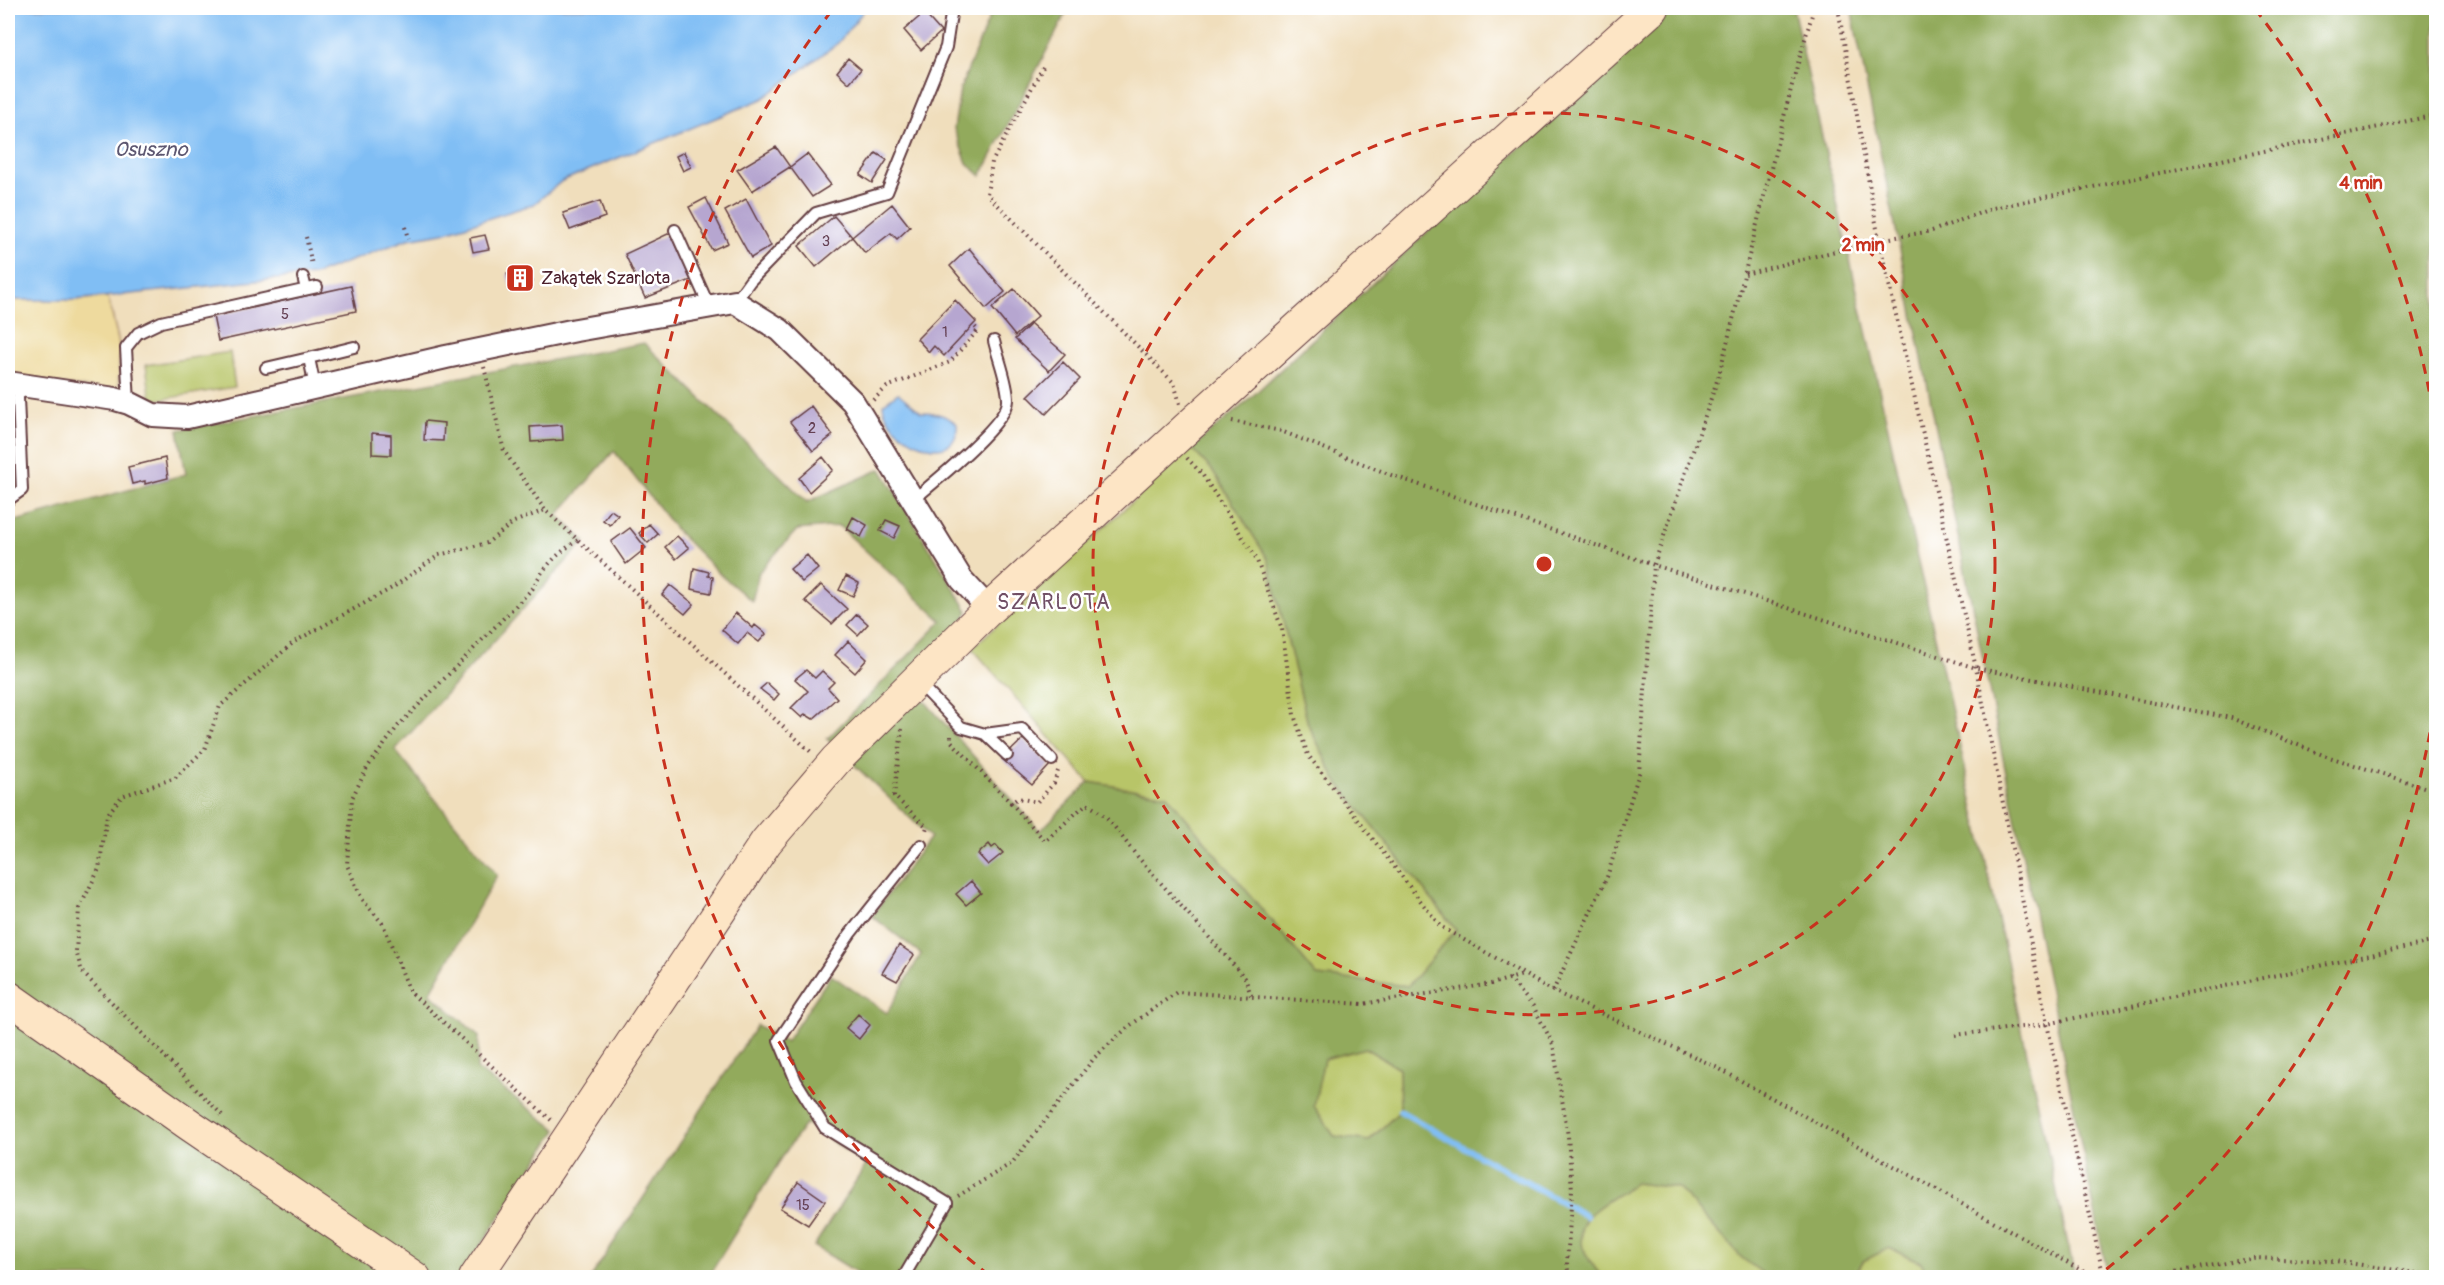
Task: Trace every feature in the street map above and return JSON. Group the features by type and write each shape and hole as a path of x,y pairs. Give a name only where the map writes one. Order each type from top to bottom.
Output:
{"street":[{"path":"475,1278 766,842 836,760 989,609 1653,8"},
{"path":"14,384 129,403 153,415 187,417 480,350 576,330 735,302 780,330 853,402 962,580 989,609"},
{"path":"8,997 190,1125 415,1278"}],"lane":[{"path":"735,302 750,281 816,213 887,192 946,47 952,8"},
{"path":"675,230 709,306"},
{"path":"129,403 126,348 138,333 161,322 311,288 308,276"},
{"path":"913,500 985,436 1004,412 1008,401 994,341"},
{"path":"266,368 354,347"},
{"path":"309,357 315,387"},
{"path":"8,500 22,490 18,398 14,384"},
{"path":"912,685 960,727 985,734 1022,729 1052,760"},
{"path":"985,734 1007,755"},
{"path":"903,1278 947,1203 825,1128 796,1081 779,1040 850,934 921,845"}],"path":[{"path":"1553,991 1606,877 1639,773 1654,565 1719,375 1814,8"},
{"path":"1838,8 1879,240 1976,668 2047,1024 2104,1278"},
{"path":"1043,66 992,162 987,194 1174,382 1179,435 1256,558 1282,629 1294,716 1308,755 1440,926 1553,991 1718,1068 2095,1278"},
{"path":"1745,274 1879,240 1932,231 1993,208 2436,116"},
{"path":"405,227 408,239"},
{"path":"306,237 308,276"},
{"path":"860,412 887,387 950,362 978,330 973,325"},
{"path":"480,350 504,451 545,510 805,746"},
{"path":"1222,422 1234,421 1281,431 1391,475 1654,565 1976,668 2231,718 2323,755 2436,791"},
{"path":"230,1123 82,972 76,951 79,909 99,869 107,815 122,796 175,778 205,749 220,706 294,642 392,588 439,555 487,543 514,522 545,510"},
{"path":"570,1134 540,1112 410,992 383,924 362,899 347,865 352,798 367,768 398,726 532,588 560,552 578,540"},
{"path":"912,685 894,796 927,827 921,845"},
{"path":"950,717 951,741 1045,840 1086,804 1109,819 1131,849 1245,978 1252,998"},
{"path":"1011,803 1018,798 1037,802 1054,783 1058,770 1052,760"},
{"path":"1955,1035 2047,1024 2436,941"},
{"path":"947,1203 1012,1163 1095,1056 1128,1027 1177,992 1362,1004 1491,984 1524,975"},
{"path":"1509,978 1533,1006 1552,1044 1568,1136 1572,1190 1567,1264 1569,1278"},
{"path":"2141,1278 2254,1258 2335,1261 2436,1276"}],"green space":[{"path":"993,8 1069,8 981,176 967,163 954,129 960,89"},
{"path":"1675,8 1793,8 1984,853 2075,1277 1929,1277 1921,1262 1889,1248 1863,1261 1853,1277 1768,1277 1742,1258 1678,1188 1635,1183 1593,1212 1585,1221 1581,1231 1582,1244 1602,1277 864,1277 814,1246 866,1165 806,1123 708,1277 591,1277 757,1025 786,1042 831,975 887,1013 921,954 872,916 930,837 827,739 942,621 839,526 797,530 759,572 752,601 723,577 677,531 614,451 558,515 585,541 395,750 497,875 430,993 479,1036 477,1069 557,1130 460,1277 8,1278 8,559 12,522 186,474 178,430 644,343 807,502 881,469 968,611 921,697 1040,831 1089,782 1167,795 1317,976 1408,986 1456,930 1336,780 1308,724 1268,559 1213,471 1191,448 1243,405 1444,216","holes":["1365,1048 1399,1068 1400,1111 1369,1141 1334,1136 1314,1106 1324,1059"]},
{"path":"1851,8 2436,8 2436,1277 2108,1277"},
{"path":"230,352 235,387 151,401 146,365"},
{"path":"1191,448 1213,471 1268,559 1308,724 1336,780 1456,930 1408,986 1317,976 1167,795 1089,782 972,648"},
{"path":"1365,1048 1399,1068 1400,1111 1368,1141 1334,1136 1313,1106 1324,1059"},
{"path":"1635,1183 1678,1188 1742,1258 1768,1277 1602,1277 1582,1244 1581,1231 1585,1221 1593,1212"},
{"path":"1889,1248 1921,1262 1929,1277 1853,1278 1863,1261"}],"sand":[{"path":"108,297 120,348 118,392 8,377 8,300 74,300"}],"water":[{"name":"Osuszno","path":"8,8 866,8 838,43 762,99 562,181 534,204 443,233 408,239 314,275 74,300 8,300"},
{"path":"898,393 921,412 949,418 957,424 954,439 946,446 935,448 921,445 907,438 895,428 883,404"}],"building":[{"path":"924,13 941,32 921,50 904,30"},
{"path":"848,58 861,69 849,83 837,72"},
{"path":"776,147 790,167 752,191 737,170"},
{"path":"684,152 691,167 683,171 676,156"},
{"path":"876,153 887,160 872,183 860,175"},
{"path":"807,154 831,185 812,197 790,167"},
{"path":"706,198 728,243 712,250 689,207"},
{"path":"746,199 771,246 751,258 725,211"},
{"path":"600,201 605,217 570,230 563,213"},
{"path":"892,204 910,227 897,239 891,233 865,253 852,237"},
{"path":"834,216 852,237 816,267 799,246"},
{"path":"670,233 691,280 645,298 625,254"},
{"path":"485,235 489,249 473,252 470,238"},
{"path":"969,248 1005,292 986,309 950,266"},
{"name":"Zakątek Szarlota","path":"529,268 533,282 511,288 507,274"},
{"path":"351,286 356,311 218,341 213,316"},
{"path":"1014,289 1038,316 1015,336 992,308"},
{"path":"955,300 976,322 944,356 934,346 929,352 917,339"},
{"path":"1031,324 1065,354 1049,371 1015,339"},
{"path":"1063,362 1080,379 1046,414 1028,396"},
{"path":"811,406 833,435 813,451 790,422"},
{"path":"425,421 444,423 443,441 424,440"},
{"path":"562,425 563,440 531,442 530,427"},
{"path":"372,433 391,435 391,455 372,454"},
{"path":"823,457 833,470 809,492 799,478"},
{"path":"165,458 168,478 145,484 145,481 132,484 128,467"},
{"path":"611,510 618,515 610,525 603,520"},
{"path":"853,517 867,525 861,537 847,529"},
{"path":"886,520 900,526 894,538 880,531"},
{"path":"649,524 658,534 648,543 639,533"},
{"path":"630,528 646,548 626,564 611,542"},
{"path":"677,536 689,548 676,559 665,547"},
{"path":"807,555 818,569 802,582 790,569"},
{"path":"694,568 709,572 708,576 713,577 711,593 691,589"},
{"path":"846,576 859,583 853,596 839,590"},
{"path":"670,585 694,604 685,614 662,595"},
{"path":"821,585 847,609 832,624 805,601"},
{"path":"736,613 753,628 755,625 766,634 759,642 747,633 738,644 722,630"},
{"path":"857,614 868,624 858,635 847,625"},
{"path":"848,641 867,659 855,673 835,655"},
{"path":"806,670 815,678 822,671 834,682 828,688 837,698 813,719 805,714 802,718 791,708 808,691 795,679"},
{"path":"767,683 779,694 774,700 760,689"},
{"path":"1023,739 1050,765 1032,785 1002,759"},
{"path":"989,844 992,848 996,845 1003,853 988,865 978,854"},
{"path":"971,881 981,893 966,905 956,894"},
{"path":"899,945 914,955 897,981 882,973"},
{"path":"858,1014 870,1025 859,1039 846,1028"},
{"path":"798,1182 825,1201 808,1225 780,1208"}],"waterway":[{"path":"1400,1111 1586,1216"}],"place":[{"name":"Zakątek Szarlota","path":"520,278"}],"district":[{"name":"SZARLOTA","path":"1054,602"}]}
